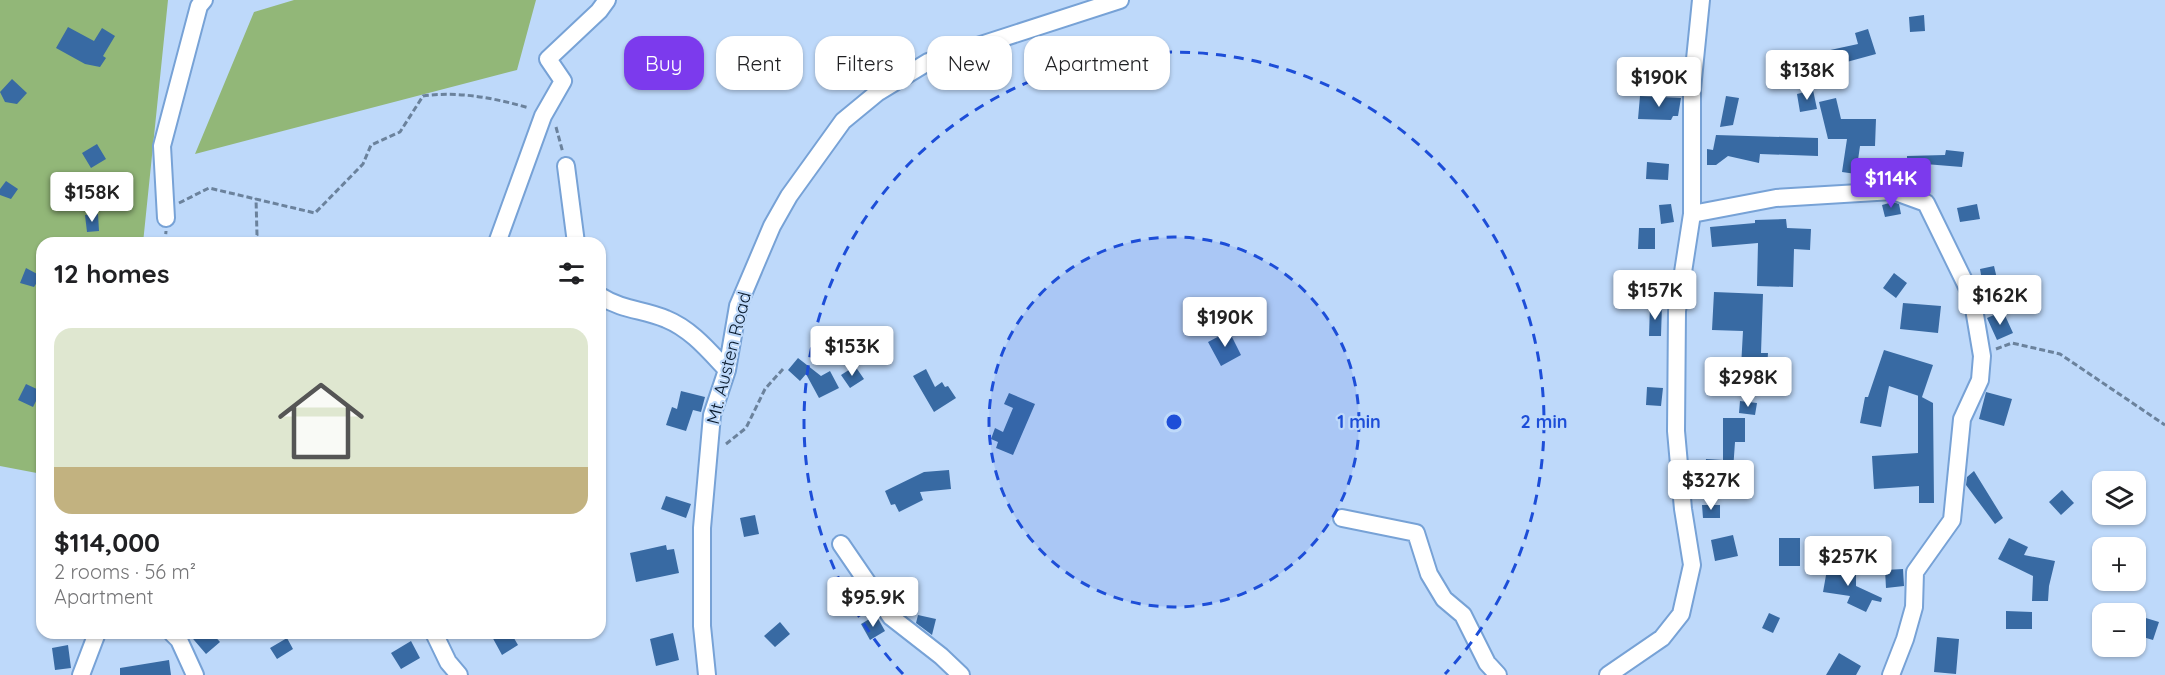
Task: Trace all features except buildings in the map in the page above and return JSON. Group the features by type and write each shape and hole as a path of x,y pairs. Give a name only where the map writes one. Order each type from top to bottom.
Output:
{"street":[{"path":"166,218 162,146 199,6 204,0"},
{"path":"499,237 543,116 563,81 548,58 599,11 607,0"},
{"name":"Mt. Austen Road","path":"707,675 702,626 702,528 712,416 727,370 738,306 772,226 789,196 843,121 877,93 928,62 1120,0"},
{"path":"1608,675 1662,638 1681,614 1692,565 1683,509 1676,431 1677,310 1692,214 1692,89 1701,0"},
{"path":"566,166 575,237"},
{"path":"1692,214 1776,198 1893,191 1926,202 1972,297 1982,356 1980,380 1962,419 1952,520 1915,572 1914,607 1891,675"},
{"path":"606,300 615,306 667,319 698,339 727,370"},
{"path":"1342,518 1416,533 1429,574 1444,599 1463,615 1487,663 1498,675"},
{"path":"841,544 891,617 941,656 961,675"},
{"path":"81,675 95,639"},
{"path":"178,639 195,675"},
{"path":"437,639 448,662 459,675"}],"path":[{"path":"165,237 166,218 181,201 209,188 315,213 363,164 371,145 400,132 423,96 443,93 503,100 532,108 556,126 566,166"},
{"path":"256,198 256,237"},
{"path":"1982,356 2012,343 2060,354 2165,425"},
{"path":"708,459 746,428 765,389 783,369"}],"green space":[{"path":"0,0 168,0 144,237 36,237 36,473 0,466"},
{"path":"294,0 536,0 517,70 195,154 254,12"}]}
